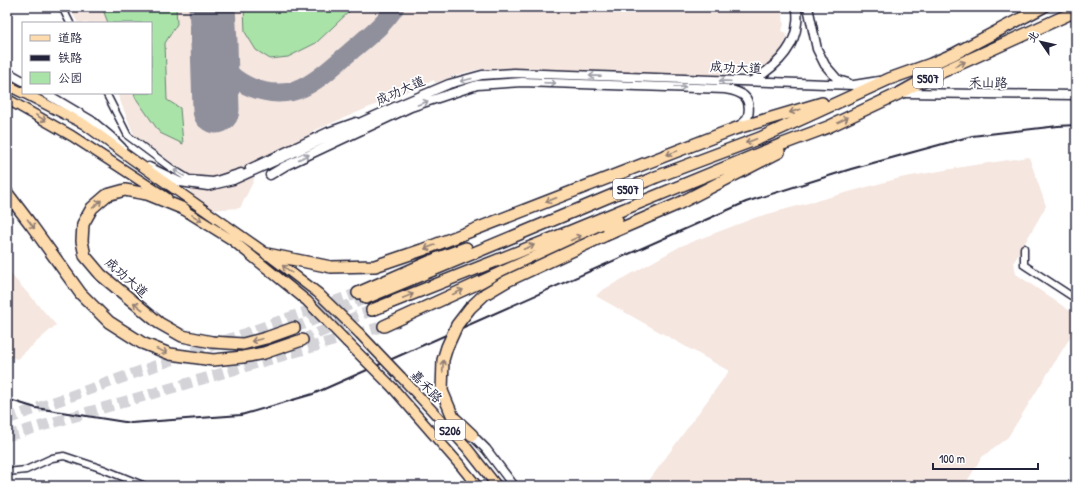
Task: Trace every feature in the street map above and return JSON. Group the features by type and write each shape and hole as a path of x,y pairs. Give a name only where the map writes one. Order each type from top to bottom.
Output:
{"highway":[{"name":"S507","path":"362,295 656,177 760,138 857,89 931,64 954,54 1044,7"},
{"name":"S507","path":"384,326 780,145 828,127 920,82 1076,11"},
{"path":"267,254 330,267 374,266 422,250 734,129 857,89"},
{"path":"472,435 448,420 442,391 443,360 457,325 470,308 485,294 507,281 606,235 678,204 828,127"},
{"path":"372,310 571,231 780,145"},
{"name":"成功大道","path":"184,210 147,194 125,190 107,195 92,208 83,224 82,241 85,256 102,275 153,319 182,336 212,342 243,344 294,328"},
{"path":"7,193 81,294 109,322 142,343 170,354 213,360 264,353 302,340"}],"main road":[{"path":"751,81 767,72 780,60 793,42 798,23 797,7"},
{"path":"808,7 817,49 825,65 838,80 857,89"},
{"path":"7,72 22,80"},
{"name":"成功大道","path":"47,94 92,121 111,137 132,159 180,182 208,186 233,180 449,84 482,75 514,73 806,83 857,89"},
{"name":"成功大道","path":"270,175 285,166 411,107 477,85 522,82 725,89 736,91 744,96 748,103 749,112 746,121 734,129"},
{"name":"嘉禾路","path":"7,85 22,92"},
{"name":"禾山路","path":"900,93 1076,95"},
{"name":"嘉禾路","path":"25,94 84,124 267,254 318,293 401,377 448,420 467,448 497,486"},
{"name":"嘉禾路","path":"7,98 72,136 232,240 307,302 339,333 392,387 478,486"},
{"path":"472,435 486,449 514,486"}],"street":[{"path":"62,7 70,22"},
{"path":"107,94 128,136 188,179 213,181 237,174 328,131 397,106"},
{"path":"1024,248 1024,265 1076,299"},
{"path":"7,472 26,470 52,458 64,456 103,469 145,486"}],"shaded area":[{"path":"69,7 782,7 784,24 782,31 787,33 786,39 777,57 766,67 759,70 734,75 481,69 463,73 435,83 434,80 313,131 311,134 252,162 254,180 240,208 208,210 191,199 189,175 134,135 117,94 152,94 152,22 77,22"},
{"path":"1029,157 1046,206 1014,262 1016,274 1076,315 1076,328 1008,437 982,457 964,486 645,486 729,371 596,296 601,291 681,246 757,217 900,178"},
{"path":"7,270 56,325 17,359 7,356"}],"green space":[{"path":"102,7 176,7 177,24 165,43 167,100 180,108 183,144 160,133 135,97 134,94 152,94 152,22 108,22"},
{"path":"244,7 354,7 316,43 288,57 270,59 256,50 245,32"}],"taxiway":[{"path":"212,7 214,44 217,55 223,66 231,75 253,88 265,92 278,93 290,92 302,88 321,77 386,20 395,7"}],"runway":[{"path":"212,7 216,110"}],"tunnel":[{"path":"7,419 358,293"},
{"path":"294,328 366,298"},
{"path":"302,340 372,310"},
{"path":"7,436 384,326"}],"railway":[{"path":"7,399 36,408 131,423 241,415 313,394 746,202 851,169 972,136 1076,125"}]}
